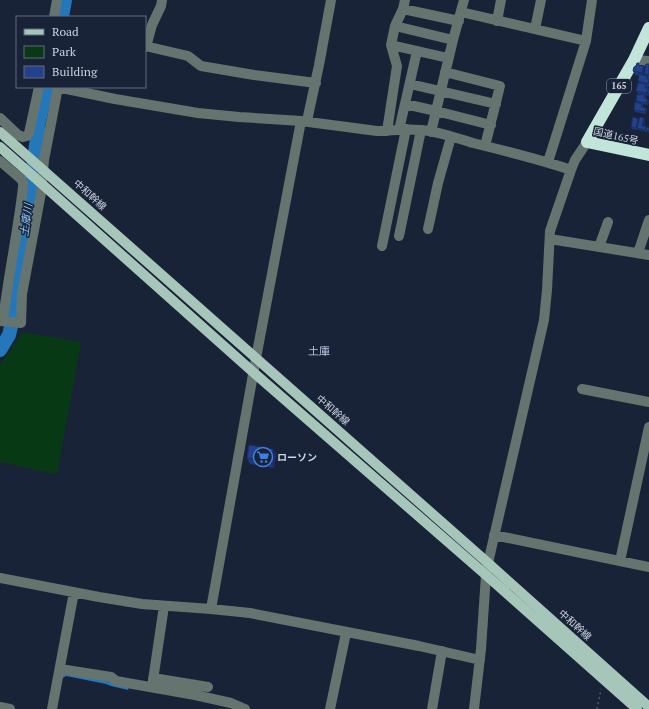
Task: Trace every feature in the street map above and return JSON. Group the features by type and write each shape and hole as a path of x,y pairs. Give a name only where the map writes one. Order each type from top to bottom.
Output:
{"highway":[{"name":"国道165号","path":"649,28 634,60 587,142 649,155"}],"main road":[{"name":"中和幹線","path":"4,135 649,707"},
{"path":"0,147 253,372 486,575 604,680 633,708"}],"street":[{"path":"54,16 58,0"},
{"path":"162,0 161,6 152,25 146,47 188,56 201,66 316,83"},
{"path":"211,609 253,372 304,121 316,83 331,0"},
{"path":"497,21 501,0"},
{"path":"535,29 541,0"},
{"path":"548,162 586,41 592,0"},
{"path":"399,236 426,131 436,111 448,58 460,17 461,1"},
{"path":"387,131 397,66 392,45 395,26 404,4 460,17 497,21 586,41"},
{"path":"395,26 453,40"},
{"path":"392,45 448,58"},
{"path":"382,246 403,129 405,104 417,51"},
{"path":"634,60 649,61"},
{"path":"445,72 500,86 485,146"},
{"path":"410,84 496,104"},
{"path":"0,118 18,135 24,137 27,136 29,134 39,88"},
{"path":"0,161 21,179 23,183 2,321 21,323 22,294 41,168 58,88"},
{"path":"63,88 115,99 198,113 304,121 377,131 403,129 426,131 548,162 571,170"},
{"path":"405,104 491,124"},
{"path":"0,123 4,135"},
{"path":"428,228 438,183 451,137"},
{"path":"474,709 480,660 486,575 544,320 550,230 575,160 587,142"},
{"path":"0,155 26,170"},
{"path":"638,253 649,220"},
{"path":"598,247 608,222"},
{"path":"550,239 649,255"},
{"path":"582,389 649,402"},
{"path":"620,561 649,427"},
{"path":"494,535 649,567"},
{"path":"0,578 121,601 250,613 442,651 480,660"},
{"path":"52,709 74,592"},
{"path":"153,683 164,606"},
{"path":"330,709 346,633"},
{"path":"432,709 442,651"},
{"path":"60,669 111,677 116,681 208,688"},
{"path":"153,683 238,708"},
{"path":"0,707 10,709"}],"path":[{"path":"597,709 604,680"}],"green space":[{"path":"23,332 81,342 57,474 0,462 0,365"}],"water":[{"path":"67,672 129,686 128,690 66,676 63,678 62,673"}],"building":[{"path":"637,63 639,63 638,65 644,66 642,73 633,71"},
{"path":"646,64 649,64 649,75 644,74"},
{"path":"639,74 647,76 647,79 649,79 648,84 638,81"},
{"path":"638,83 646,84 645,88 648,88 648,91 646,93 636,91"},
{"path":"637,94 645,95 644,98 647,99 647,103 636,101"},
{"path":"635,102 642,104 641,107 646,108 645,112 634,110"},
{"path":"633,117 638,119 636,128 631,127"},
{"path":"640,117 644,118 642,126 646,126 645,130 637,128"},
{"path":"249,445 273,449 270,462 247,458"}],"waterway":[{"name":"土庫川","path":"62,16 65,0"},
{"name":"土庫川","path":"0,350 9,335 13,318 39,121 47,88"}],"place":[{"name":"ローソン","path":"263,457"}],"district":[{"name":"土庫","path":"319,351"}]}
